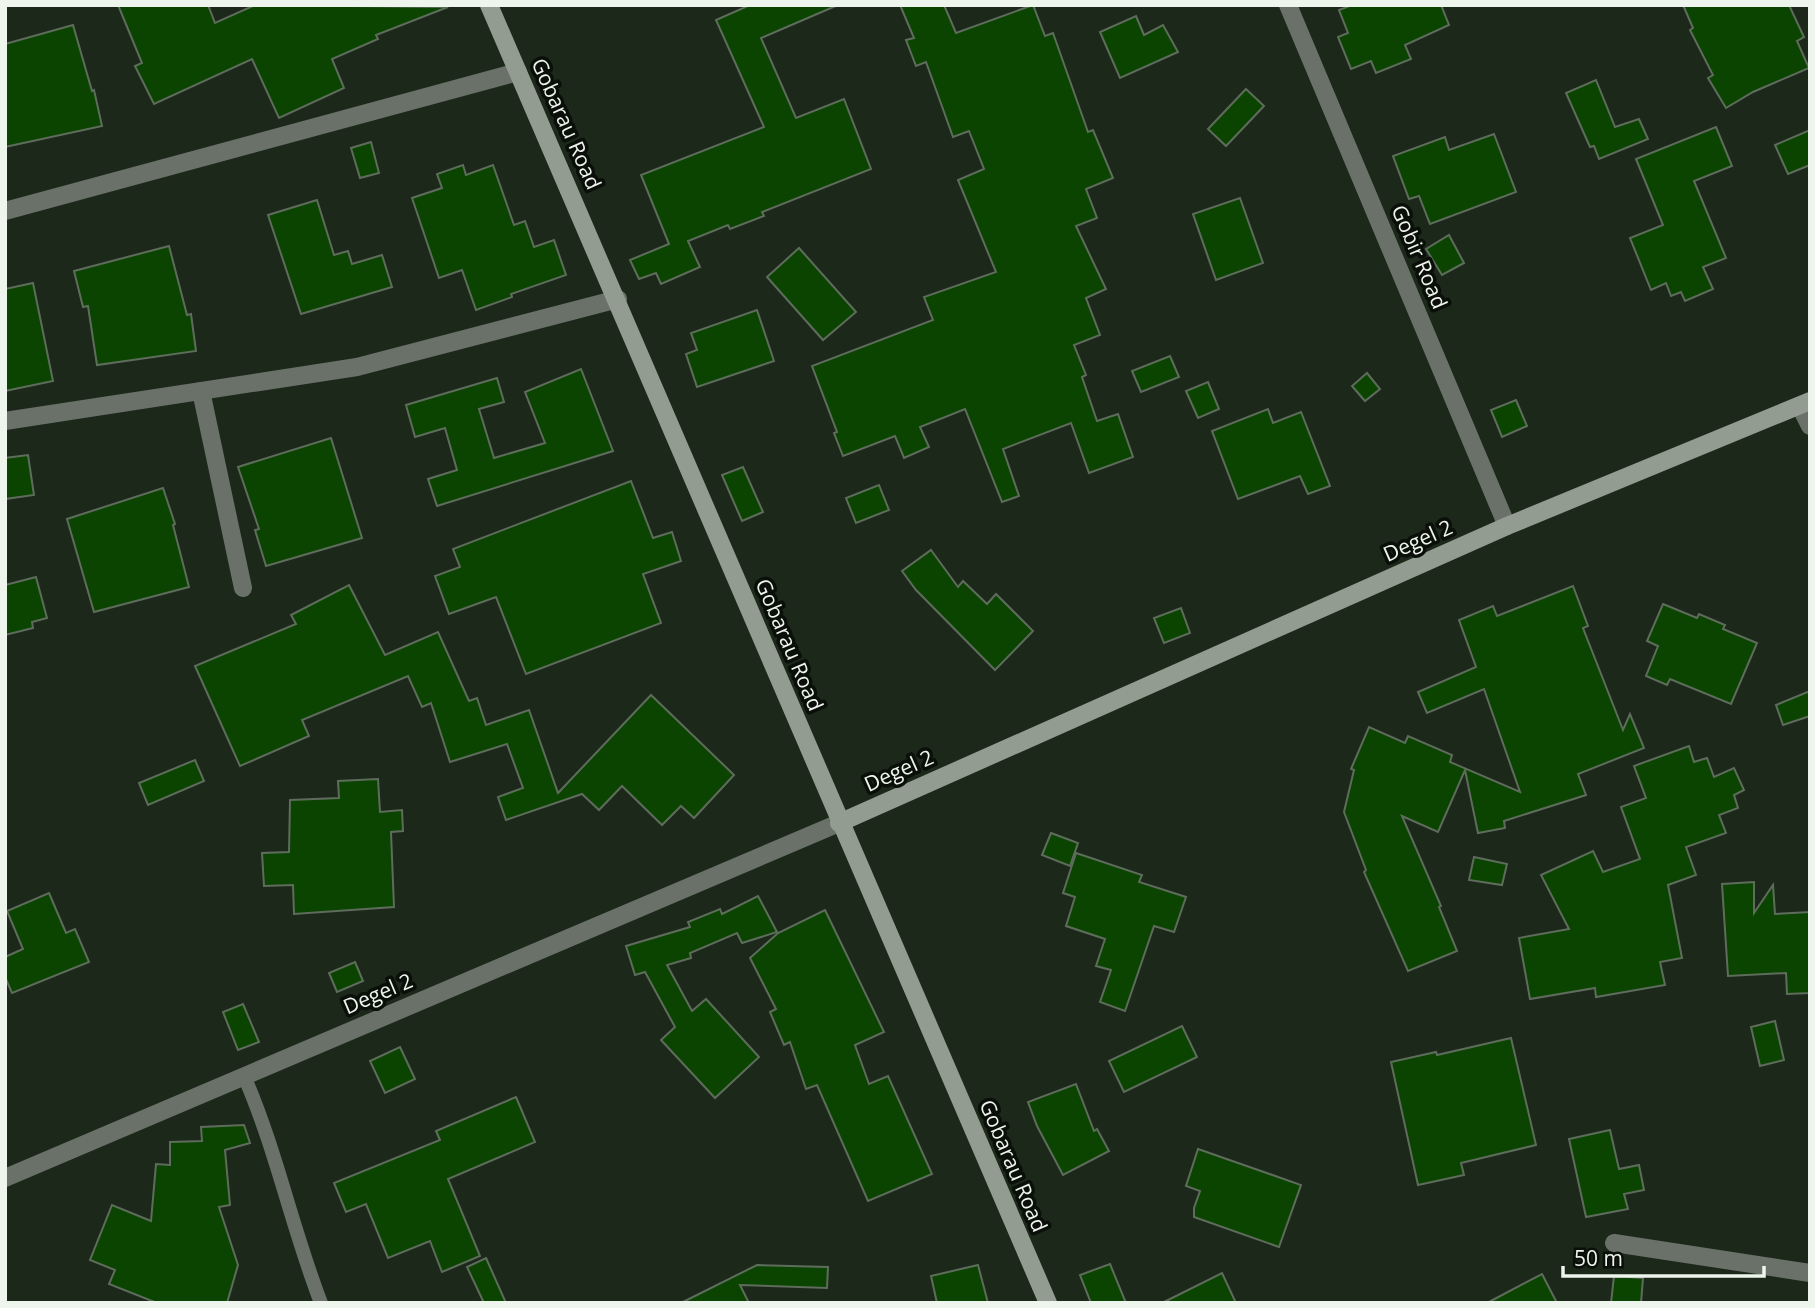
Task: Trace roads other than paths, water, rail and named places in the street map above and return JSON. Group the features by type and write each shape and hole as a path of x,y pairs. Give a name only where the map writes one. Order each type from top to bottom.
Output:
{"street":[{"name":"Gobarau Road","path":"489,5 618,299 839,823 1048,1303"},
{"name":"Gobir Road","path":"1288,5 1507,526"},
{"path":"5,211 518,72"},
{"path":"5,421 357,367 618,299"},
{"path":"201,391 243,588"},
{"path":"1805,403 1810,426"},
{"name":"Degel 2","path":"5,1178 839,823 1507,526 1805,403"},
{"path":"1614,1243 1810,1273"}],"lane":[{"path":"244,1076 260,1114 279,1180 321,1303"}]}
